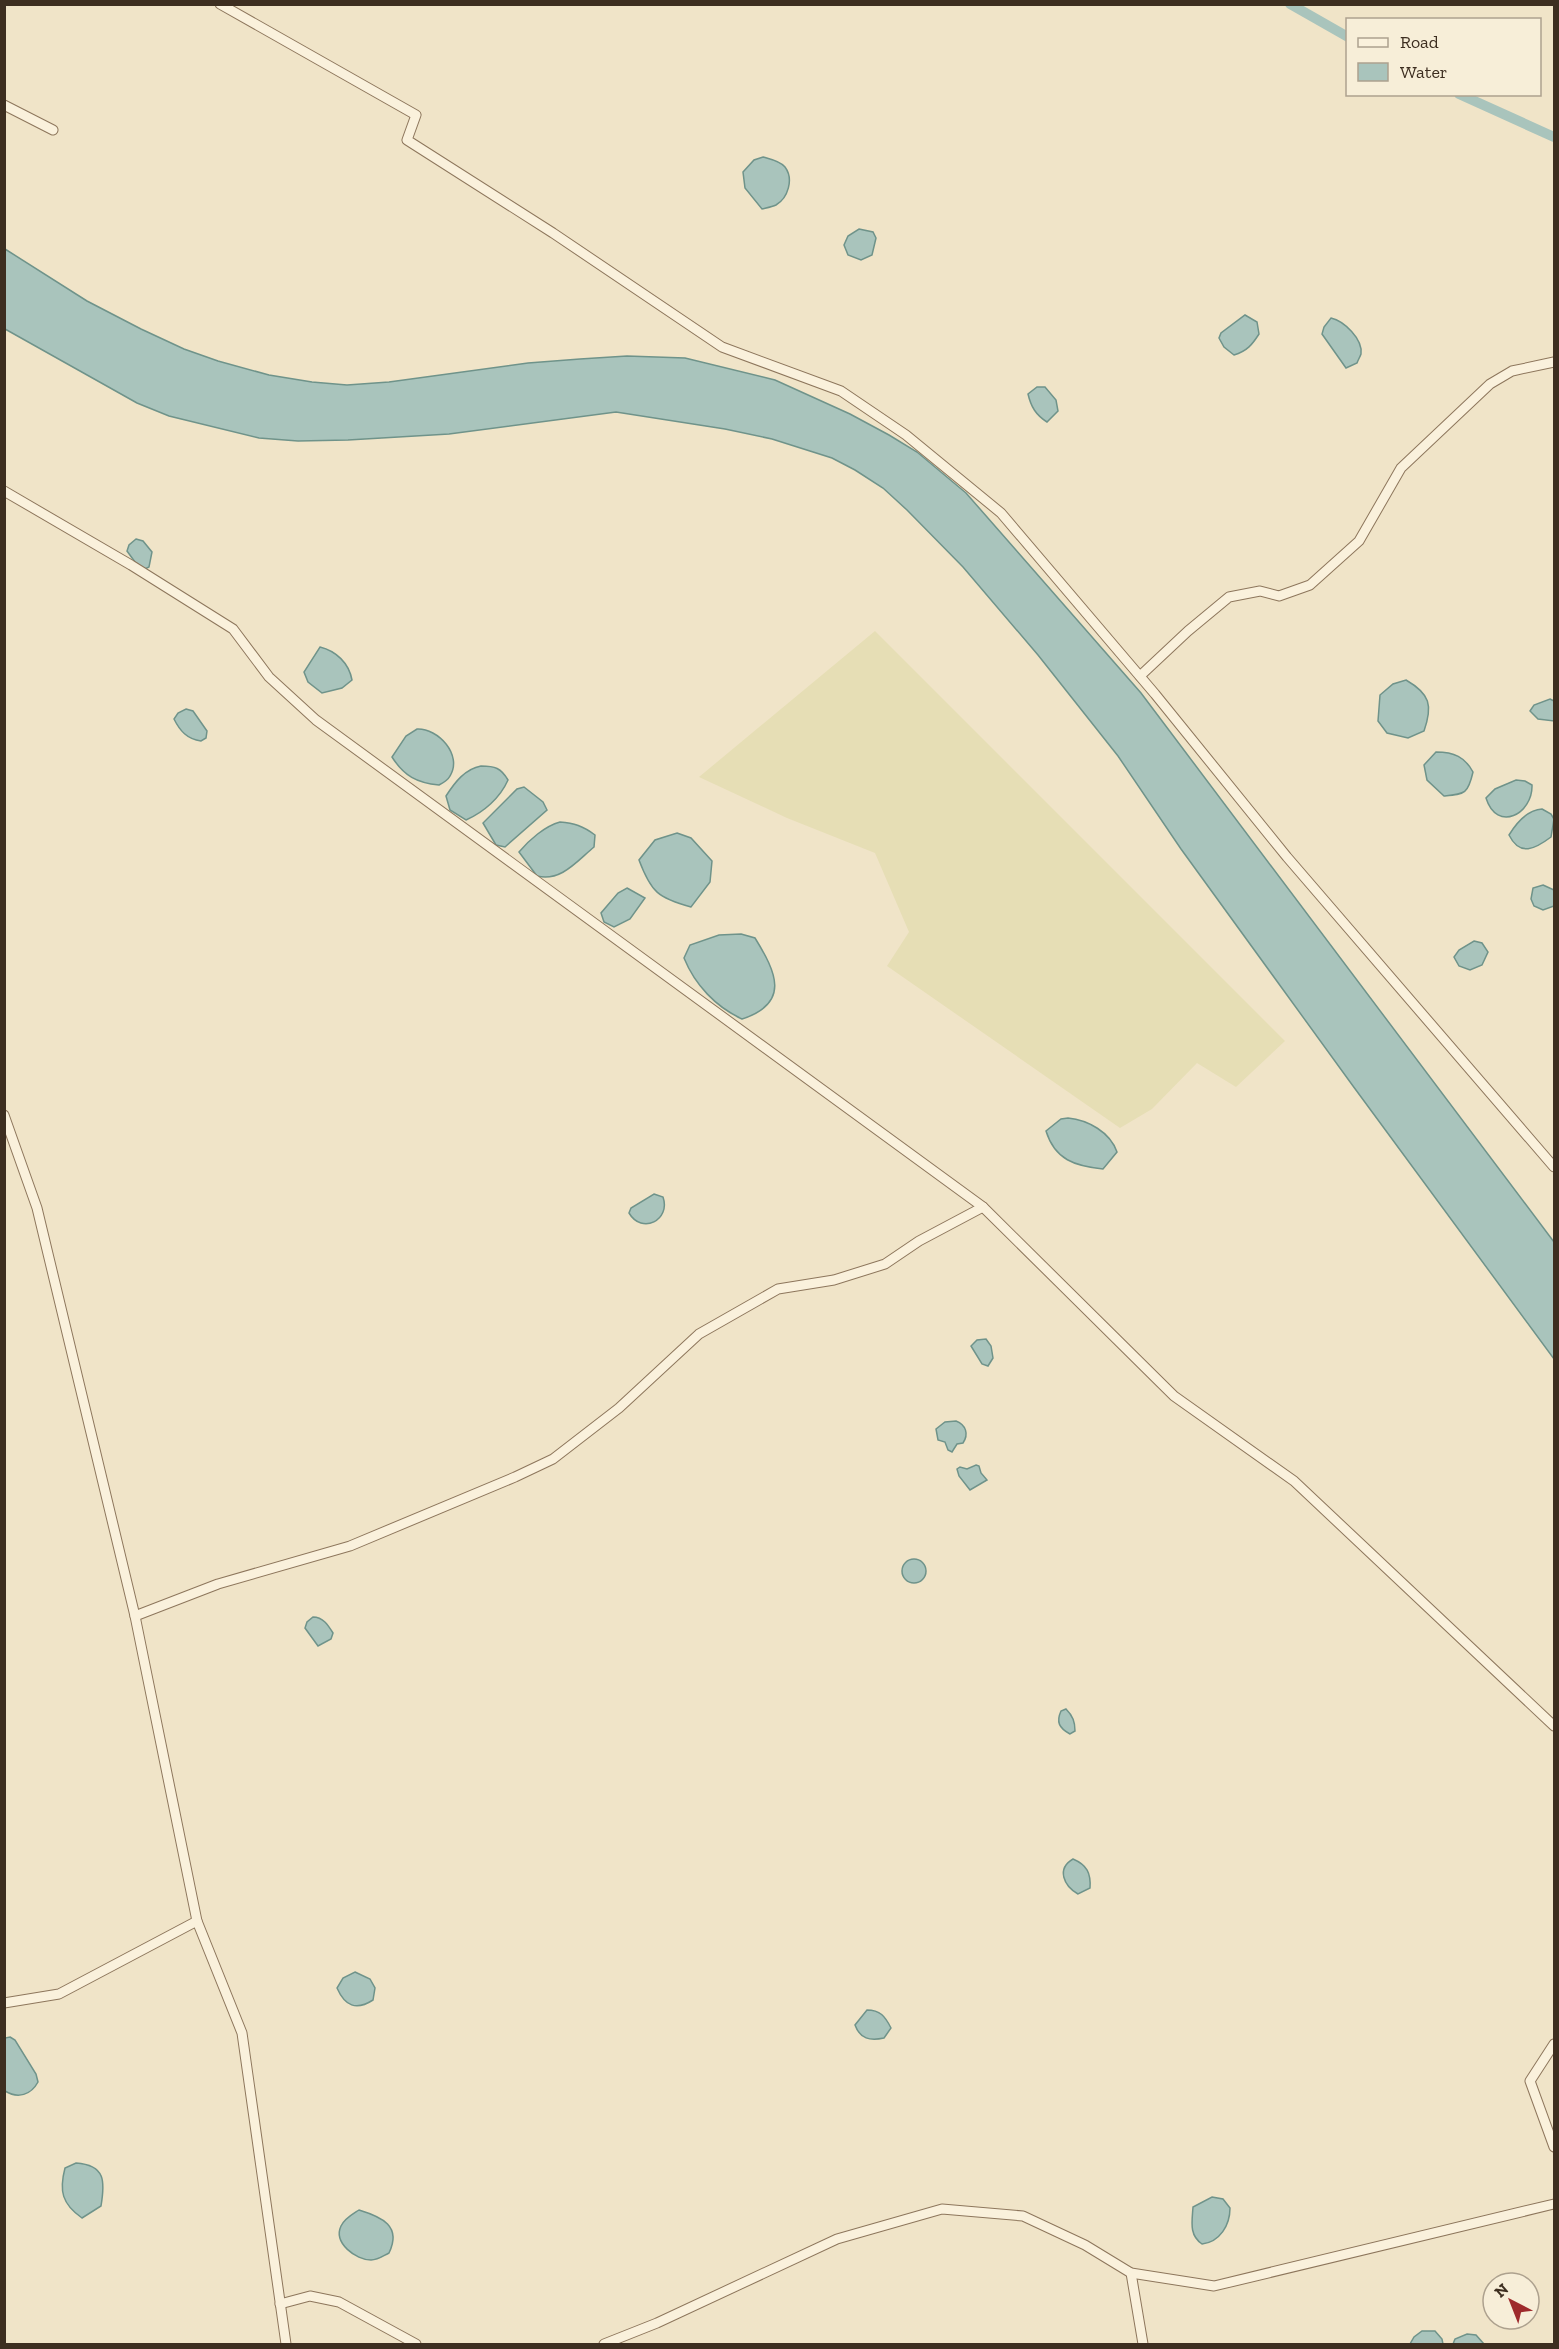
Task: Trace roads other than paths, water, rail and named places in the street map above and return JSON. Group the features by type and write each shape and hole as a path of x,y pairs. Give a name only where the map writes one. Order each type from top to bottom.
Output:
{"street":[{"path":"220,4 416,115 407,140 553,233 722,346 841,391 906,435 1001,513 1140,676 1287,857 1554,1167"},
{"path":"4,105 53,130"},
{"path":"1140,676 1229,597 1260,591 1279,596 1310,585 1359,541 1401,468 1490,384 1512,371 1554,362"},
{"path":"4,491 131,565 233,629 269,677 316,720 983,1207 1174,1396 1294,1481 1554,1726"},
{"path":"4,1115 37,1208 135,1616 197,1921 242,2033 286,2344"},
{"path":"135,1616 218,1584 350,1546 515,1478 554,1458 619,1408 699,1334 778,1289 834,1280 885,1264 919,1241 983,1207"},
{"path":"4,2003 59,1994 197,1921"},
{"path":"1554,2044 1530,2080 1554,2148"},
{"path":"604,2344 657,2323 837,2238 942,2209 1023,2216 1085,2245 1131,2273 1214,2286 1554,2204"},
{"path":"1131,2273 1143,2344"},
{"path":"280,2304 310,2296 339,2302 416,2344"}],"water":[{"path":"763,157 783,165 788,172 789,182 784,198 780,202 762,209 745,188 743,172 754,160"},
{"path":"859,229 873,232 876,238 872,255 861,260 848,255 844,245 848,236"},
{"path":"5,249 87,301 141,329 184,349 269,375 347,385 389,382 528,363 627,356 685,358 775,380 850,414 917,452 966,493 1141,693 1554,1242 1554,1359 1181,849 1118,756 1038,655 963,567 883,488 832,458 772,439 725,429 616,412 449,434 298,441 259,438 169,416 137,403 5,329"},
{"path":"1245,315 1257,322 1259,334 1249,347 1234,355 1224,347 1219,338 1221,333"},
{"path":"1331,318 1352,332 1361,348 1357,363 1346,368 1322,334"},
{"path":"1037,387 1045,387 1056,400 1058,411 1047,422 1032,407 1029,399 1028,394"},
{"path":"136,539 143,541 152,552 149,567 145,569 135,562 127,551 129,545"},
{"path":"320,647 331,651 348,668 352,680 342,688 322,693 308,682 304,672"},
{"path":"1406,680 1425,695 1429,707 1424,731 1408,738 1387,733 1378,721 1380,695 1393,684"},
{"path":"1550,699 1554,701 1554,721 1538,719 1530,711 1534,705"},
{"path":"186,709 193,711 207,731 206,738 201,741 184,734 174,719 178,713"},
{"path":"417,729 433,733 446,744 451,752 453,768 448,779 439,785 424,782 406,774 392,757 406,736"},
{"path":"1436,752 1458,756 1470,767 1473,772 1464,792 1444,796 1427,780 1424,765"},
{"path":"481,766 497,768 508,780 501,793 491,804 466,820 450,810 446,796 461,777"},
{"path":"1516,780 1532,785 1527,804 1514,816 1498,815 1491,809 1486,798 1495,789"},
{"path":"524,787 543,802 547,810 505,847 496,845 483,823 517,789"},
{"path":"1542,809 1551,814 1554,819 1551,837 1528,849 1518,846 1509,835 1512,830 1527,814"},
{"path":"560,822 570,823 595,835 594,847 561,873 546,877 537,876 519,852 538,834"},
{"path":"677,833 691,838 712,861 710,882 691,907 663,897 657,892 648,880 639,860 655,840"},
{"path":"1543,885 1554,890 1554,906 1543,910 1534,906 1531,899 1533,888"},
{"path":"627,888 645,898 630,919 614,927 604,922 601,913 618,893"},
{"path":"741,934 755,938 769,963 775,985 768,1004 742,1019 715,1002 707,994 694,977 684,958 690,945 719,935"},
{"path":"1474,941 1482,943 1488,952 1482,965 1470,970 1459,966 1454,957 1459,950"},
{"path":"1061,1119 1083,1121 1097,1128 1114,1145 1117,1152 1103,1169 1067,1160 1055,1149 1046,1131"},
{"path":"654,1194 663,1197 663,1212 659,1218 648,1224 635,1220 629,1213 631,1208"},
{"path":"986,1339 991,1346 993,1358 988,1366 982,1364 971,1346 977,1340"},
{"path":"956,1421 964,1427 966,1436 963,1443 957,1444 952,1452 948,1450 945,1442 938,1440 936,1429 945,1422"},
{"path":"979,1466 987,1480 970,1490 959,1476 957,1469 960,1467 967,1469"},
{"path":"914,1559 919,1560 925,1566 925,1576 919,1582 914,1583 909,1582 903,1576 902,1571 903,1566 909,1560"},
{"path":"313,1617 327,1624 333,1633 331,1639 318,1646 305,1628 307,1622"},
{"path":"1066,1709 1075,1725 1075,1731 1070,1734 1061,1727 1059,1722 1061,1711"},
{"path":"1073,1859 1085,1867 1090,1878 1090,1888 1078,1894 1069,1887 1063,1872"},
{"path":"355,1972 370,1979 375,1988 373,2000 356,2006 347,2003 337,1988 343,1978"},
{"path":"867,2010 879,2013 889,2024 891,2028 884,2038 866,2038 857,2030 855,2025"},
{"path":"10,2037 15,2040 36,2074 38,2082 28,2093 15,2095 5,2091 5,2038"},
{"path":"76,2163 93,2167 98,2171 103,2182 101,2206 82,2218 70,2208 62,2190 65,2168"},
{"path":"1212,2197 1223,2199 1230,2208 1230,2214 1223,2232 1214,2240 1202,2244 1193,2232 1193,2207"},
{"path":"359,2210 388,2224 393,2236 389,2253 376,2259 365,2259 353,2254 343,2244 339,2232 341,2226 347,2218"},
{"path":"1422,2331 1435,2331 1443,2344 1410,2344 1414,2337"},
{"path":"1467,2334 1476,2335 1484,2344 1453,2344 1455,2339"}],"waterway":[{"path":"1290,4 1346,36"},
{"path":"1463,96 1554,137"}]}
